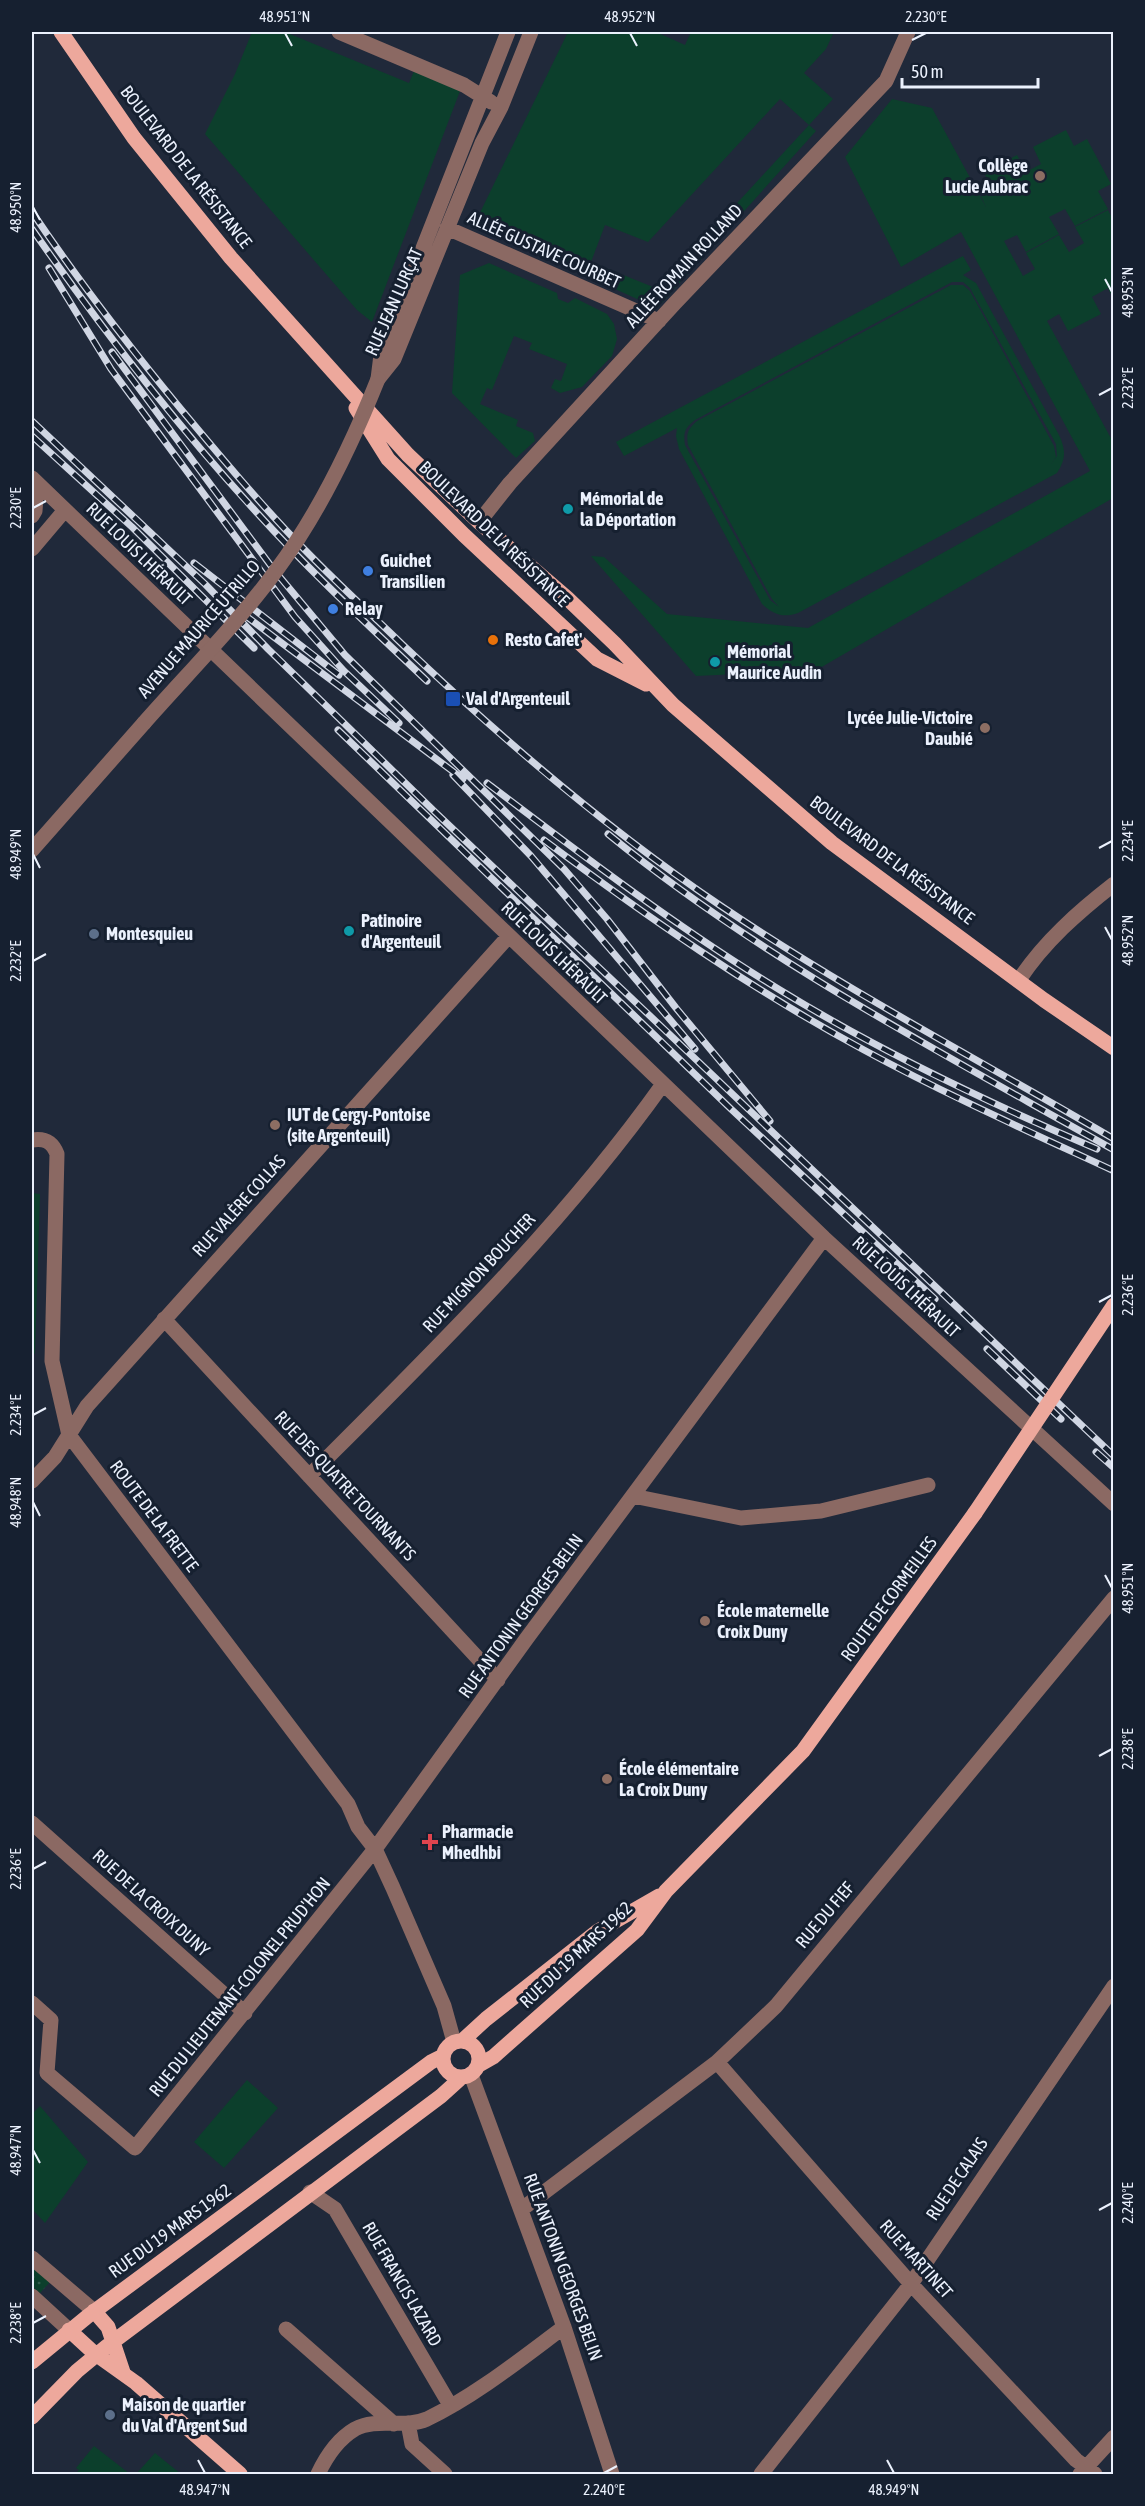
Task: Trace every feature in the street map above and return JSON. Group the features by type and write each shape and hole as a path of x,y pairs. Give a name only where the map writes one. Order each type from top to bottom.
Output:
{"main road":[{"name":"BOULEVARD DE LA RÉSISTANCE","path":"61,32 134,138 231,258 408,455 479,522 567,598 615,644 657,690 832,843 1113,1048"},
{"name":"BOULEVARD DE LA RÉSISTANCE","path":"336,375 388,459 464,535 597,659 657,690"},
{"name":"ROUTE DE CORMEILLES","path":"666,1891 803,1751 975,1513 1113,1305"},
{"name":"RUE DU 19 MARS 1962","path":"458,2042 598,1931 666,1891"},
{"name":"RUE DU 19 MARS 1962","path":"32,2417 113,2341 493,2057 638,1930 666,1891"},
{"path":"458,2042 475,2047 479,2053 471,2073 448,2072 444,2067 445,2050 458,2042"},
{"name":"RUE DU 19 MARS 1962","path":"32,2362 94,2311 431,2062 443,2056"},
{"path":"94,2311 108,2327 123,2372"},
{"path":"69,2330 96,2355 123,2372 240,2475"}],"street":[{"path":"339,32 464,85 501,108"},
{"name":"RUE JEAN LURÇAT","path":"378,379 381,355 508,32"},
{"name":"RUE JEAN LURÇAT","path":"378,379 394,359 482,142 501,108 531,32"},
{"name":"ALLÉE ROMAIN ROLLAND","path":"479,522 510,483 658,321 886,81 908,32"},
{"name":"ALLÉE GUSTAVE COURBET","path":"447,228 658,321"},
{"name":"AVENUE MAURICE UTRILLO","path":"32,850 258,595 280,565 327,490 356,433 378,379"},
{"path":"34,481 33,513 63,508"},
{"name":"RUE LOUIS LHÉRAULT","path":"34,481 824,1238 1113,1504"},
{"path":"32,549 63,508"},
{"path":"1019,980 1032,960 1062,928 1113,884"},
{"name":"RUE VALÈRE COLLAS","path":"32,1481 56,1457 87,1406 508,937"},
{"name":"RUE MIGNON BOUCHER","path":"309,1476 448,1337 551,1224 632,1128 663,1084"},
{"name":"ROUTE DE LA FRETTE","path":"32,1140 44,1139 50,1142 57,1154 52,1361 69,1436 348,1804 358,1827 375,1850"},
{"name":"RUE ANTONIN GEORGES BELIN","path":"375,1850 527,1638 824,1238"},
{"name":"RUE DES QUATRE TOURNANTS","path":"164,1319 498,1680"},
{"path":"633,1497 741,1518 821,1511 928,1485"},
{"name":"RUE DU FIEF","path":"522,2209 717,2062 776,2006 1113,1598"},
{"name":"RUE DE LA CROIX DUNY","path":"32,1823 245,2013"},
{"path":"375,1850 458,2042"},
{"name":"RUE DU LIEUTENANT-COLONEL PRUD'HON","path":"32,2003 51,2020 47,2073 135,2148 375,1850"},
{"name":"RUE DE CALAIS","path":"761,2475 911,2284 1113,1986"},
{"name":"RUE MARTINET","path":"717,2062 911,2284 1087,2472"},
{"name":"RUE ANTONIN GEORGES BELIN","path":"471,2073 564,2327 612,2475"},
{"name":"RUE FRANCIS LAZARD","path":"310,2192 335,2209 450,2404"},
{"path":"32,2258 94,2311"},
{"path":"32,2296 69,2330"},
{"path":"318,2475 326,2457 356,2428 369,2424 401,2424 425,2420 500,2375 564,2327"},
{"path":"286,2329 401,2424 412,2444 446,2475"},
{"path":"1087,2472 1113,2437"}],"green space":[{"path":"252,32 285,32 409,83 414,71 460,91 372,322 357,310 205,134 235,74"},
{"path":"568,32 656,32 685,45 691,32 834,32 826,49 804,73 833,99 809,125 816,131 657,308 474,225","holes":["780,99 809,125 658,289 591,262 605,225 648,242"]},
{"path":"892,99 932,108 986,207 981,196 993,190 984,173 1017,155 1026,172 1041,164 1033,147 1066,130 1074,146 1087,139 1111,184 1098,191 1108,209 1075,226 1065,209 1049,217 1059,234 1026,252 1017,235 1004,241 1023,276 1035,269 1026,253 1059,235 1069,252 1084,243 1075,227 1108,210 1113,220 1113,299 1108,288 1092,297 1101,314 1068,331 1059,314 1047,321 1113,442 1113,498 801,679 783,672 696,676 591,556 604,557 667,614 808,628 1090,471 961,232 901,267 845,157"},
{"path":"963,256 971,270 963,275 976,283 1059,435 1064,454 1057,473 798,613 784,615 771,611 762,604 679,449 677,428 624,456 616,442","holes":["952,282 963,282 970,288 1056,444 1057,456 1050,466 1056,457 1054,446 970,291 963,285 951,285 697,421 688,432 688,445 772,599 779,607 770,600 685,445 687,428 695,420"]},
{"path":"489,263 557,293 558,299 568,303 575,298 607,314 614,324 617,339 612,356 582,387 560,393 551,388 555,379 561,381 567,364 529,349 532,343 514,336 492,390 487,388 480,404 518,420 516,426 533,433 535,441 516,458 452,393 460,275"},
{"path":"32,1193 40,1194 35,1353 32,1356"},
{"path":"247,2080 278,2108 224,2168 194,2142"},
{"path":"40,2106 88,2162 45,2223 32,2209 32,2114"},
{"path":"32,2266 50,2282 40,2293 32,2286"},
{"path":"94,2446 130,2474 75,2474 79,2470 76,2468"},
{"path":"155,2453 181,2474 136,2474"}],"railway":[{"path":"32,212 85,287 141,360 272,515 403,645 518,749 637,846 721,906 866,997 1114,1139"},
{"path":"32,229 123,353 221,472 307,565 427,681"},
{"path":"49,268 111,369 295,617 344,671 399,723"},
{"path":"112,352 274,570 345,655 564,869 770,1121"},
{"path":"32,421 205,584 268,649 435,812 1114,1456"},
{"path":"32,436 132,527 254,648"},
{"path":"194,563 339,675"},
{"path":"242,613 463,779"},
{"path":"338,730 731,1109 935,1299"},
{"path":"453,775 531,856 695,1049"},
{"path":"487,783 668,916 742,966 818,1013 936,1076 1097,1149"},
{"path":"608,834 667,880 790,964 918,1040 1114,1150"},
{"path":"544,840 700,951 822,1027 925,1082 1114,1171"},
{"path":"987,1349 1061,1419"},
{"path":"1096,1452 1114,1468"}],"place":[{"name":"Collège Lucie Aubrac","path":"1040,176"},
{"name":"Mémorial de la Déportation","path":"568,509"},
{"name":"Guichet Transilien","path":"368,571"},
{"name":"Relay","path":"333,609"},
{"name":"Resto Cafet'","path":"493,640"},
{"name":"Mémorial Maurice Audin","path":"715,662"},
{"name":"Val d'Argenteuil","path":"453,699"},
{"name":"Lycée Julie-Victoire Daubié","path":"985,728"},
{"name":"Patinoire d'Argenteuil","path":"349,931"},
{"name":"Montesquieu","path":"94,934"},
{"name":"IUT de Cergy-Pontoise (site Argenteuil)","path":"275,1125"},
{"name":"École maternelle Croix Duny","path":"705,1621"},
{"name":"École élémentaire La Croix Duny","path":"607,1779"},
{"name":"Pharmacie Mhedhbi","path":"430,1842"},
{"name":"Maison de quartier du Val d'Argent Sud","path":"110,2415"}]}
